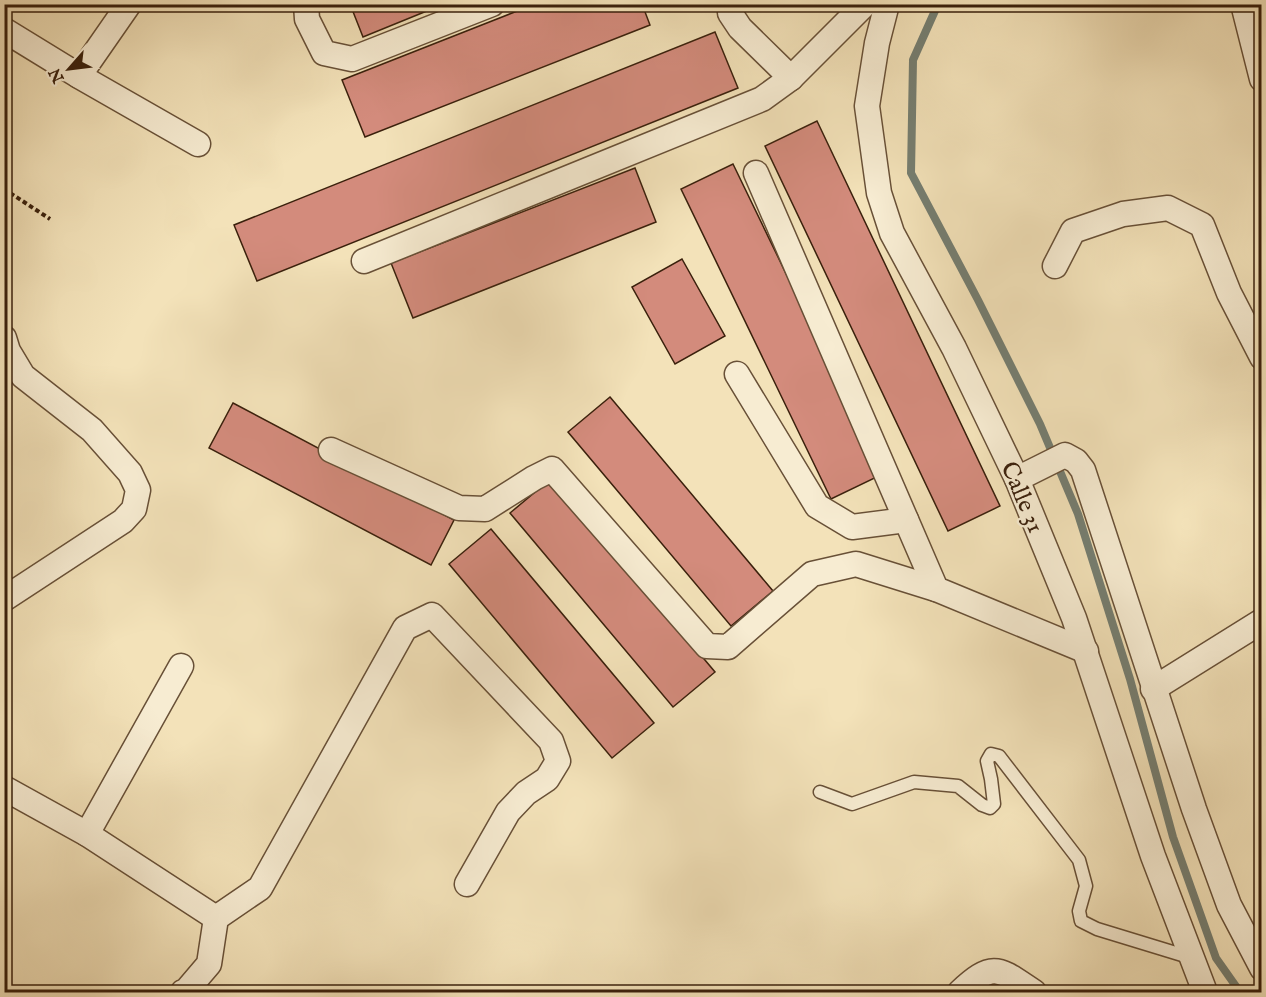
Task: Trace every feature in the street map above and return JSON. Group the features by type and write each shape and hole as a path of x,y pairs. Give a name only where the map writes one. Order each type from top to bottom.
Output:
{"street":[{"path":"79,76 129,4"},
{"path":"306,4 307,19 324,53 352,59 492,4"},
{"path":"730,4 730,13 740,28 791,78"},
{"path":"364,261 762,99 791,78 865,4"},
{"name":"Calle 31","path":"887,4 877,43 867,106 879,193 892,232 954,348 1017,479 1074,618 1154,856 1204,993"},
{"path":"1243,4 1262,79"},
{"path":"4,30 198,144"},
{"path":"756,173 936,589"},
{"path":"1055,266 1073,231 1123,214 1168,208 1202,225 1229,293 1262,357"},
{"path":"4,338 8,351 23,376 92,430 130,473 138,490 135,509 123,521 4,599"},
{"path":"738,374 817,506 852,527 906,520"},
{"path":"330,450 459,508 485,509 552,469 707,646 728,647 812,574 856,564 936,589 1086,651"},
{"path":"1017,479 1065,455 1076,461 1083,470 1194,809 1229,905 1262,969"},
{"path":"183,993 209,964 216,918 260,888 405,628 432,615 551,741 558,761 548,779 526,794 508,812 467,884"},
{"path":"1154,688 1262,621"},
{"path":"87,834 181,666"},
{"path":"4,788 87,834 216,918"},
{"path":"960,993 974,979 990,971 1003,972 1034,993"}],"lane":[{"path":"820,792 852,804 914,782 958,786 982,806 990,808 994,804 992,779 987,761 991,754 999,756 1079,860 1086,886 1079,910 1081,921 1097,929 1192,958"}],"path":[{"path":"4,189 50,219"}],"building":[{"path":"350,4 444,4 363,37"},
{"path":"535,4 642,4 650,25 365,137 342,80"},
{"path":"715,32 738,88 257,281 234,225"},
{"path":"817,121 1000,506 948,531 765,146"},
{"path":"733,164 883,474 831,499 681,189"},
{"path":"635,168 656,222 413,318 391,263"},
{"path":"682,259 725,336 675,364 632,287"},
{"path":"610,397 773,591 731,626 568,432"},
{"path":"233,403 454,520 431,565 209,448"},
{"path":"552,478 715,672 673,707 510,513"},
{"path":"491,529 654,723 612,758 449,564"}],"waterway":[{"path":"938,4 913,60 911,173 1040,424 1078,514 1130,679 1173,837 1216,958 1240,992"}]}
